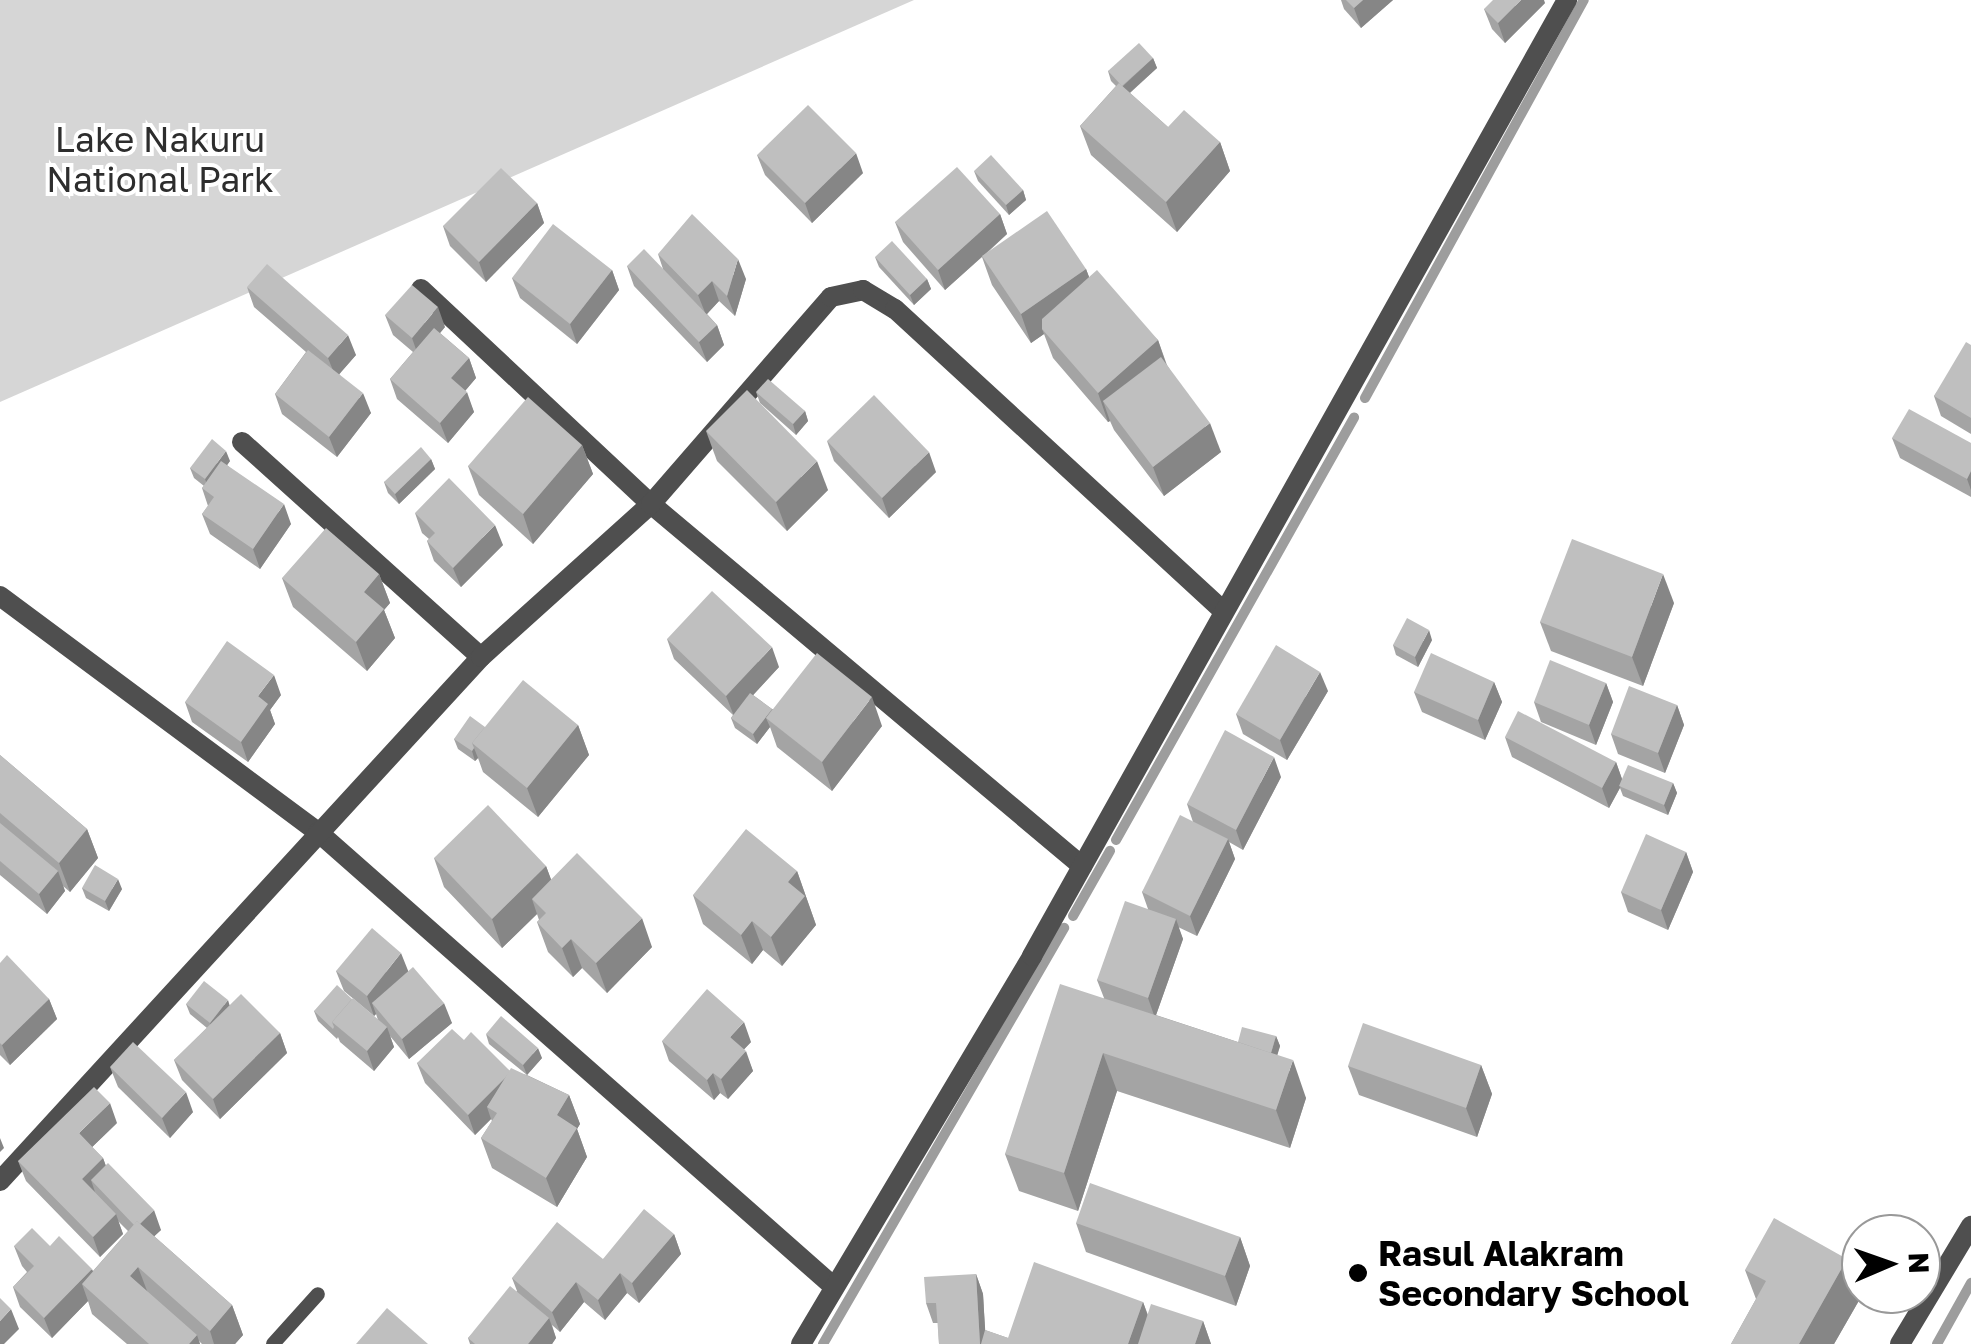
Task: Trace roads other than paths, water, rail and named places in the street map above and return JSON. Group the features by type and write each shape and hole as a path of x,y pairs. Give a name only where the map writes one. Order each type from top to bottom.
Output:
{"street":[{"path":"801,1344 1082,866 1567,0"},
{"path":"421,290 652,504 1082,866"},
{"path":"0,1181 481,658 652,504 807,320 831,297 863,290 895,308 1222,610"},
{"path":"242,442 481,658"},
{"path":"0,596 318,832 833,1286"},
{"path":"1900,1344 1971,1226"}],"lane":[{"path":"273,1344 318,1294"}],"waterway":[{"path":"1365,398 1584,0"},
{"path":"1116,840 1354,417"},
{"path":"1073,916 1110,851"},
{"path":"823,1344 1064,928"},
{"path":"1937,1344 1971,1283"}],"place":[{"name":"Rasul Alakram Secondary School","path":"1358,1273"}],"park label":[{"name":"Lake Nakuru National Park","path":"160,159"}]}
